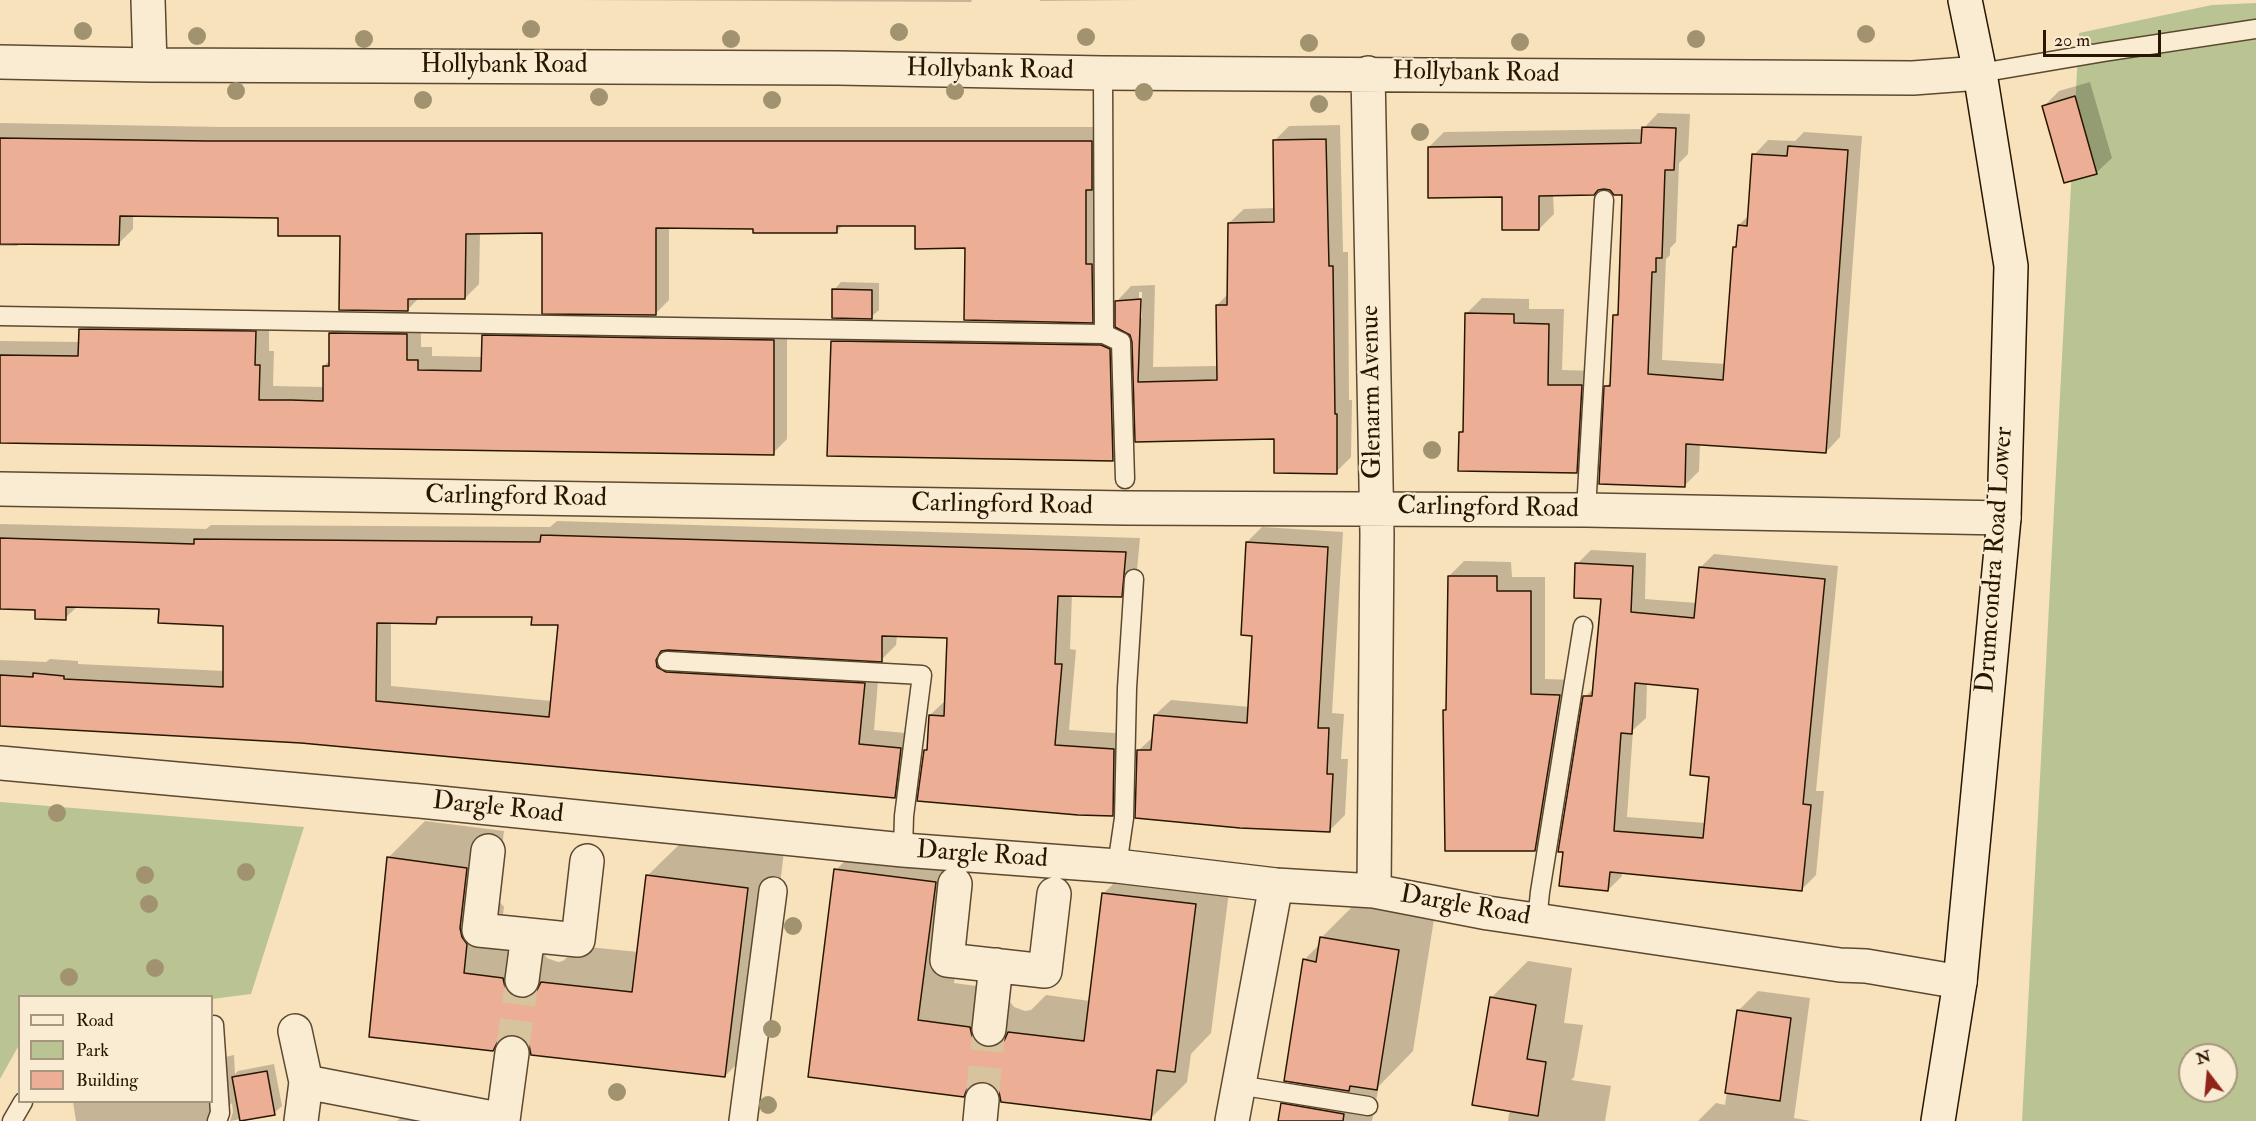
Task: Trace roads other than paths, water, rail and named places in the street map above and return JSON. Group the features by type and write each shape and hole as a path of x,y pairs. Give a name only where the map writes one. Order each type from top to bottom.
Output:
{"street":[{"path":"148,0 150,65"},
{"name":"Drumcondra Road Lower","path":"1938,1121 1960,982 2004,518 2011,266 1980,73 1965,0"},
{"name":"Hollybank Road","path":"0,62 1913,78 1980,73"},
{"name":"Glenarm Avenue","path":"1368,73 1376,508 1374,891"},
{"name":"Carlingford Road","path":"0,489 1114,508 1586,510 2004,518"},
{"name":"Dargle Road","path":"0,763 420,801 903,850 1117,866 1276,885 1374,891 1537,921 1840,965 1866,966 1960,982"},
{"path":"488,851 479,930 528,935 578,940 587,861"},
{"path":"955,884 947,960 1045,971 1054,894"},
{"path":"1232,1121 1276,885"},
{"path":"743,1121 773,891"},
{"path":"522,980 528,935"},
{"path":"989,1029 996,965"},
{"path":"296,1031 306,1082 301,1121"},
{"path":"503,1121 512,1053"},
{"path":"306,1082 509,1121"}],"lane":[{"path":"1980,73 2256,29"},
{"path":"1103,73 1104,334"},
{"path":"1586,510 1604,201"},
{"path":"0,316 1104,334 1121,342 1125,479"},
{"path":"1117,866 1124,818 1127,688 1134,579"},
{"path":"1537,921 1541,880 1583,626"},
{"path":"667,661 922,675 904,816 903,850"},
{"path":"213,1026 220,1113 217,1121"},
{"path":"1238,1085 1368,1106"},
{"path":"12,1121 22,1103"}],"tunnel":[{"path":"512,1053 522,980"},
{"path":"982,1100 989,1029"}]}
